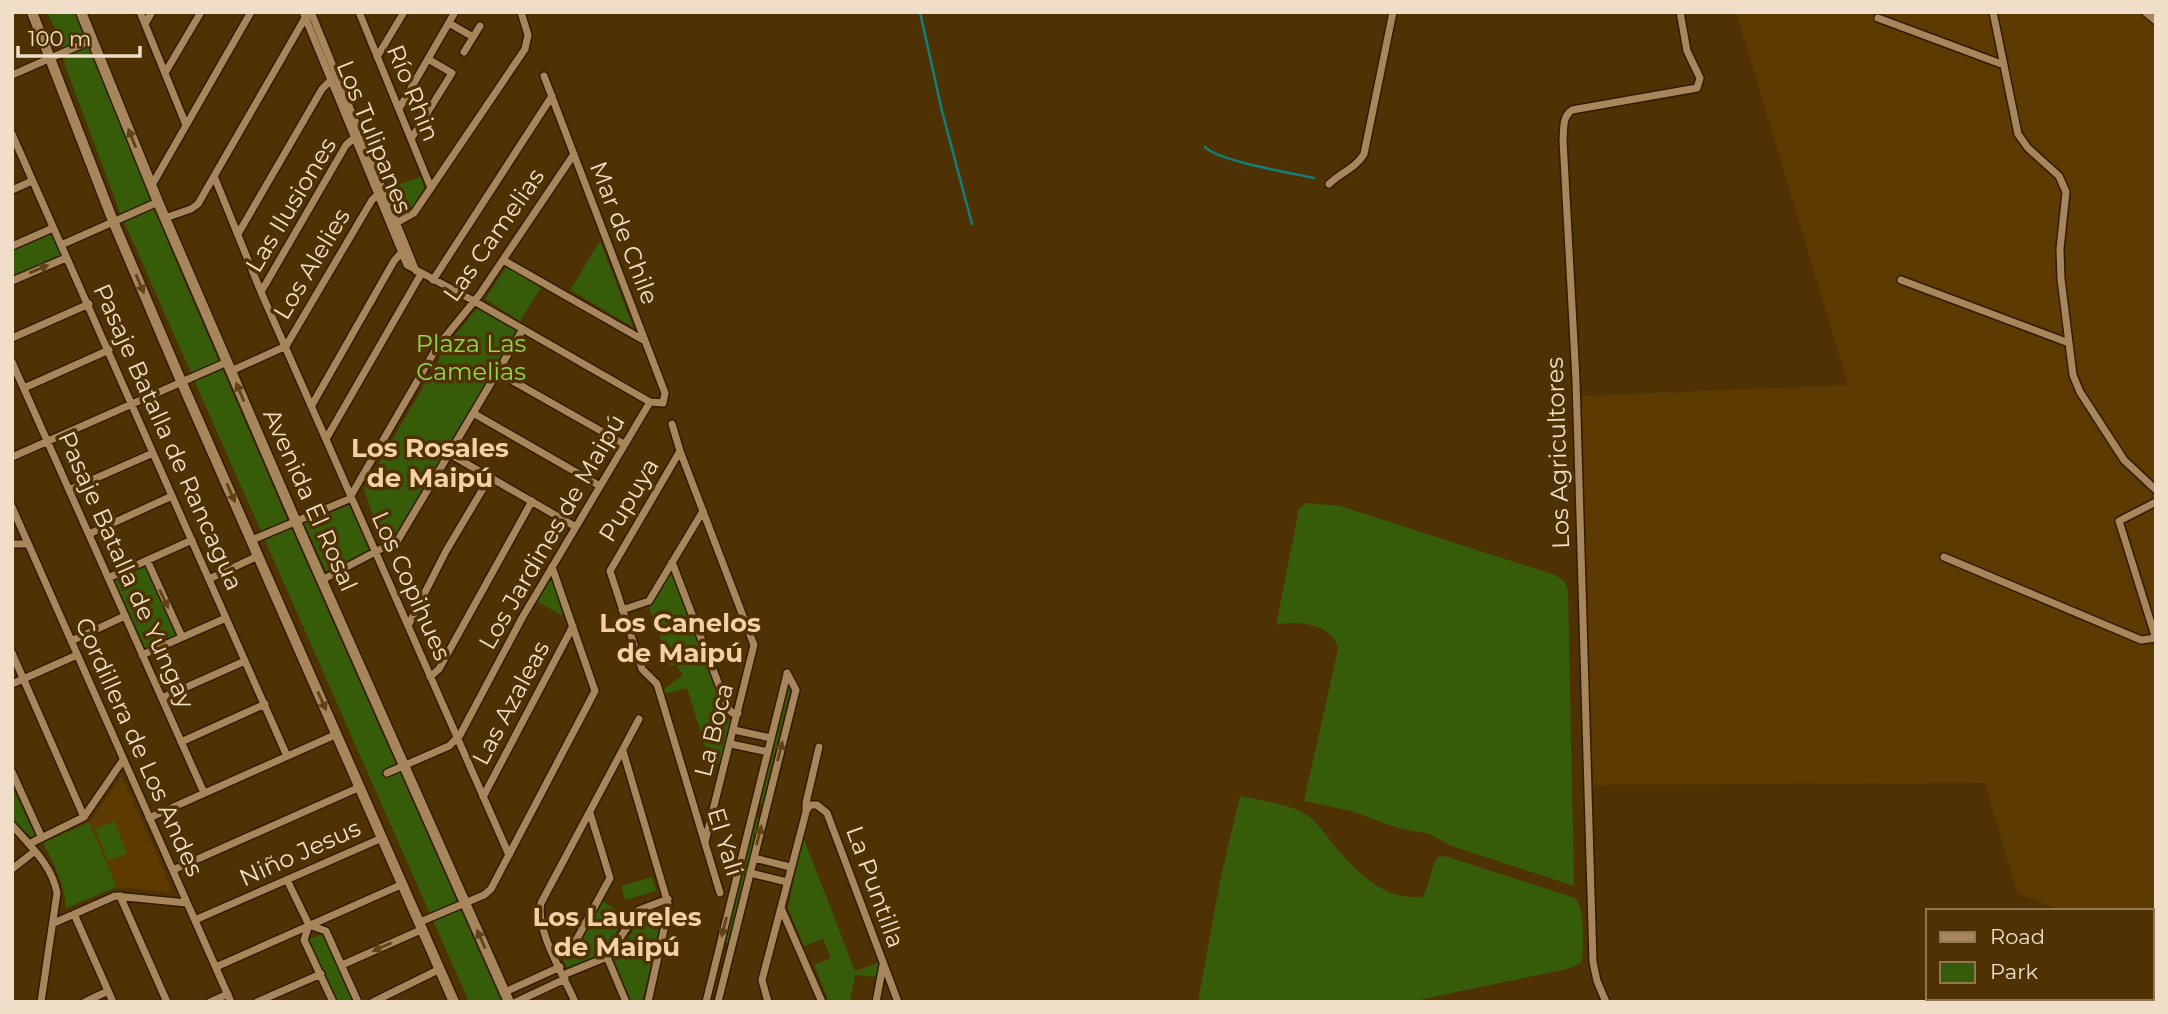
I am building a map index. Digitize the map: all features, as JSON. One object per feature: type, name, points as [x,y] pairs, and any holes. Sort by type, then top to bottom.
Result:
[{"type":"street","points":[[32,12],[113,221],[454,1002]]},
{"type":"street","name":"Avenida El Rosal","points":[[82,12],[158,202],[296,522],[507,997]]},
{"type":"street","points":[[140,12],[186,124]]},
{"type":"street","points":[[145,24],[152,12]]},
{"type":"street","points":[[165,73],[201,12]]},
{"type":"street","points":[[152,185],[251,12]]},
{"type":"street","name":"Río Rhin","points":[[359,12],[431,188]]},
{"type":"street","points":[[377,57],[404,12]]},
{"type":"street","points":[[399,109],[455,12]]},
{"type":"street","points":[[398,222],[412,216],[525,50],[528,35],[521,12]]},
{"type":"street","points":[[1329,184],[1357,164],[1364,154],[1393,12]]},
{"type":"street","name":"Los Agricultores","points":[[1606,1002],[1593,962],[1576,380],[1564,126],[1567,113],[1572,110],[1697,88],[1700,78],[1687,51],[1680,12]]},
{"type":"street","points":[[1993,12],[2022,142],[2059,176],[2066,192],[2060,249],[2061,279],[2073,375],[2080,392],[2124,460],[2156,490]]},
{"type":"street","points":[[2145,12],[2156,21]]},
{"type":"street","points":[[165,218],[196,206],[308,14]]},
{"type":"street","name":"Los Tulipanes","points":[[308,14],[330,81],[354,138],[398,222],[419,272]]},
{"type":"street","name":"Los Tulipanes","points":[[308,14],[381,192],[407,265],[650,402],[663,403]]},
{"type":"street","points":[[1878,18],[2004,65]]},
{"type":"street","points":[[449,23],[473,37]]},
{"type":"street","points":[[464,52],[480,26]]},
{"type":"street","points":[[12,75],[92,40]]},
{"type":"street","points":[[411,139],[452,73],[428,60]]},
{"type":"street","name":"Mar de Chile","points":[[544,76],[665,393],[663,403]]},
{"type":"street","points":[[238,234],[322,89],[330,81]]},
{"type":"street","points":[[433,280],[552,96]]},
{"type":"street","name":"Pasaje Batalla de Rancagua","points":[[12,134],[288,756]]},
{"type":"street","name":"Las Ilusiones","points":[[261,292],[346,145],[354,138]]},
{"type":"street","name":"Las Camelias","points":[[351,496],[431,356],[474,301],[574,154]]},
{"type":"street","name":"Los Copihues","points":[[214,176],[261,292],[509,855]]},
{"type":"street","points":[[12,190],[32,181]]},
{"type":"street","name":"Los Alelies","points":[[12,457],[182,382],[286,346],[381,192]]},
{"type":"street","points":[[61,246],[158,202]]},
{"type":"street","points":[[12,246],[53,228]]},
{"type":"street","points":[[312,405],[401,253]]},
{"type":"street","points":[[12,281],[66,258]]},
{"type":"street","points":[[503,260],[645,341]]},
{"type":"street","points":[[326,439],[419,272]]},
{"type":"street","points":[[1901,280],[2070,343]]},
{"type":"street","points":[[12,338],[89,304]]},
{"type":"street","points":[[322,580],[398,540],[523,329]]},
{"type":"street","points":[[24,388],[109,350]]},
{"type":"street","name":"Pasaje Batalla de Yungay","points":[[12,362],[204,793]]},
{"type":"street","points":[[497,372],[624,444]]},
{"type":"street","name":"Los Jardines de Maipú","points":[[457,738],[551,567],[650,402]]},
{"type":"street","points":[[472,413],[600,486]]},
{"type":"street","name":"La Boca","points":[[672,424],[680,451],[754,640],[731,744],[705,842]]},
{"type":"street","name":"Pupuya","points":[[611,567],[680,451]]},
{"type":"street","points":[[69,490],[152,453]]},
{"type":"street","points":[[448,453],[576,527]]},
{"type":"street","points":[[408,626],[446,551],[490,477]]},
{"type":"street","points":[[89,534],[172,496]]},
{"type":"street","points":[[251,540],[345,501],[351,496]]},
{"type":"street","points":[[430,677],[439,669],[532,501]]},
{"type":"street","points":[[1944,557],[2141,640],[2156,638],[2119,521],[2156,502]]},
{"type":"street","name":"Cordillera de Los Andes","points":[[12,507],[230,998]]},
{"type":"street","points":[[622,610],[649,601],[703,511]]},
{"type":"street","points":[[108,578],[192,540]]},
{"type":"street","points":[[12,544],[28,544]]},
{"type":"street","points":[[209,579],[258,556]]},
{"type":"street","points":[[147,560],[182,637]]},
{"type":"street","points":[[671,562],[727,706],[732,713],[738,713]]},
{"type":"street","points":[[342,965],[489,891],[509,855],[595,691],[551,567]]},
{"type":"street","name":"El Yali","points":[[611,567],[610,576],[642,669],[657,684],[720,893]]},
{"type":"street","points":[[71,641],[125,615]]},
{"type":"street","points":[[142,655],[226,618]]},
{"type":"street","name":"Las Azaleas","points":[[483,797],[573,626]]},
{"type":"street","points":[[12,653],[84,817]]},
{"type":"street","points":[[12,684],[77,655]]},
{"type":"street","points":[[162,698],[245,661]]},
{"type":"street","points":[[706,1002],[787,673],[796,690],[718,1002]]},
{"type":"street","points":[[181,742],[265,704]]},
{"type":"street","points":[[575,1002],[539,917],[541,903],[639,719]]},
{"type":"street","points":[[734,730],[771,738]]},
{"type":"street","points":[[149,818],[337,734]]},
{"type":"street","points":[[387,773],[449,746],[457,738]]},
{"type":"street","points":[[731,744],[768,752]]},
{"type":"street","points":[[768,1002],[762,984],[806,812],[819,747]]},
{"type":"street","points":[[623,750],[668,899],[669,914],[648,1002]]},
{"type":"street","points":[[12,869],[42,838],[84,817],[124,763],[123,759]]},
{"type":"street","points":[[12,772],[42,838]]},
{"type":"street","points":[[173,870],[360,787]]},
{"type":"street","name":"La Puntilla","points":[[806,812],[810,805],[817,805],[827,813],[898,1002]]},
{"type":"street","points":[[753,809],[765,812]]},
{"type":"street","points":[[554,954],[573,946],[610,878],[590,813]]},
{"type":"street","points":[[12,825],[47,865],[55,886],[57,901],[41,1002]]},
{"type":"street","name":"Niño Jesus","points":[[195,920],[382,838]]},
{"type":"street","points":[[754,858],[790,867]]},
{"type":"street","points":[[750,873],[787,882]]},
{"type":"street","points":[[287,880],[309,925],[304,940],[333,1002]]},
{"type":"street","points":[[216,967],[403,884]]},
{"type":"street","points":[[120,896],[167,1002]]},
{"type":"street","points":[[54,923],[111,897],[187,903]]},
{"type":"street","points":[[507,997],[607,957],[639,910],[668,899]]},
{"type":"street","points":[[781,907],[822,1002]]},
{"type":"street","points":[[74,914],[113,1002]]},
{"type":"street","points":[[309,925],[326,930],[358,1002]]},
{"type":"street","points":[[718,953],[729,956]]},
{"type":"street","points":[[607,957],[626,1002]]},
{"type":"street","points":[[876,1002],[883,965]]},
{"type":"street","points":[[373,1002],[440,969]]},
{"type":"street","points":[[257,1002],[321,974]]},
{"type":"street","points":[[516,1002],[563,974]]},
{"type":"street","points":[[85,1002],[108,991]]},
{"type":"street","points":[[211,1002],[230,998]]},
{"type":"shaded area","points":[[1736,12],[2156,12],[2156,946],[2154,909],[2058,909],[2017,893],[1985,783],[1593,785],[1585,595],[1582,396],[1848,385]]},
{"type":"shaded area","points":[[122,776],[172,889],[170,892],[117,887],[89,822]]},
{"type":"green space","points":[[47,12],[83,13],[147,192],[180,271],[502,1002],[469,1002],[119,210],[65,65],[62,43]]},
{"type":"green space","points":[[421,177],[424,189],[413,208],[401,215],[391,187]]},
{"type":"green space","points":[[51,231],[62,257],[12,279],[12,248]]},
{"type":"green space","points":[[600,241],[633,327],[570,290]]},
{"type":"green space","points":[[507,266],[541,288],[520,321],[485,299]]},
{"type":"green space","name":"Plaza Las Camelias","points":[[480,305],[520,330],[395,538],[388,544],[383,544],[364,489],[449,342]]},
{"type":"green space","points":[[1306,503],[1340,506],[1555,575],[1564,581],[1568,590],[1574,886],[1449,845],[1430,834],[1398,828],[1351,811],[1304,801],[1338,649],[1335,641],[1322,629],[1294,623],[1276,625],[1299,509]]},
{"type":"green space","points":[[349,505],[370,551],[326,571],[304,523]]},
{"type":"green space","points":[[146,564],[180,636],[149,649],[141,646],[113,579]]},
{"type":"green space","points":[[667,576],[675,577],[730,722],[722,764],[710,762],[687,688],[664,694],[664,689],[683,675],[676,665],[670,666],[648,604],[653,602]]},
{"type":"green space","points":[[550,578],[553,581],[563,616],[538,602]]},
{"type":"green space","points":[[788,686],[790,690],[763,804],[759,803]]},
{"type":"green space","points":[[12,787],[35,835],[32,838],[12,819]]},
{"type":"green space","points":[[1240,796],[1302,812],[1319,826],[1361,874],[1383,889],[1396,894],[1423,897],[1435,861],[1438,857],[1445,856],[1575,898],[1582,919],[1581,963],[1567,969],[1409,1002],[1198,1002],[1221,876]]},
{"type":"green space","points":[[756,818],[760,819],[729,943],[725,942]]},
{"type":"green space","points":[[114,821],[127,853],[108,861],[95,829]]},
{"type":"green space","points":[[89,822],[117,887],[66,908],[58,874],[43,843]]},
{"type":"green space","points":[[803,837],[855,971],[878,963],[880,968],[878,977],[855,975],[850,1002],[829,1002],[814,965],[831,958],[823,939],[804,946],[788,908]]},
{"type":"green space","points":[[652,877],[656,891],[625,900],[621,886]]},
{"type":"green space","points":[[602,901],[626,916],[603,954],[567,968],[561,956],[578,947]]},
{"type":"green space","points":[[656,910],[663,914],[642,1002],[631,1002],[614,961],[643,915]]},
{"type":"green space","points":[[324,934],[354,1002],[338,1002],[309,939]]},
{"type":"waterway","points":[[920,12],[942,111],[972,224]]},
{"type":"waterway","points":[[1205,147],[1239,162],[1314,178]]},
{"type":"district","name":"Los Rosales de Maipú","points":[[430,463]]},
{"type":"district","name":"Los Canelos de Maipú","points":[[680,638]]},
{"type":"district","name":"Los Laureles de Maipú","points":[[617,932]]}]
